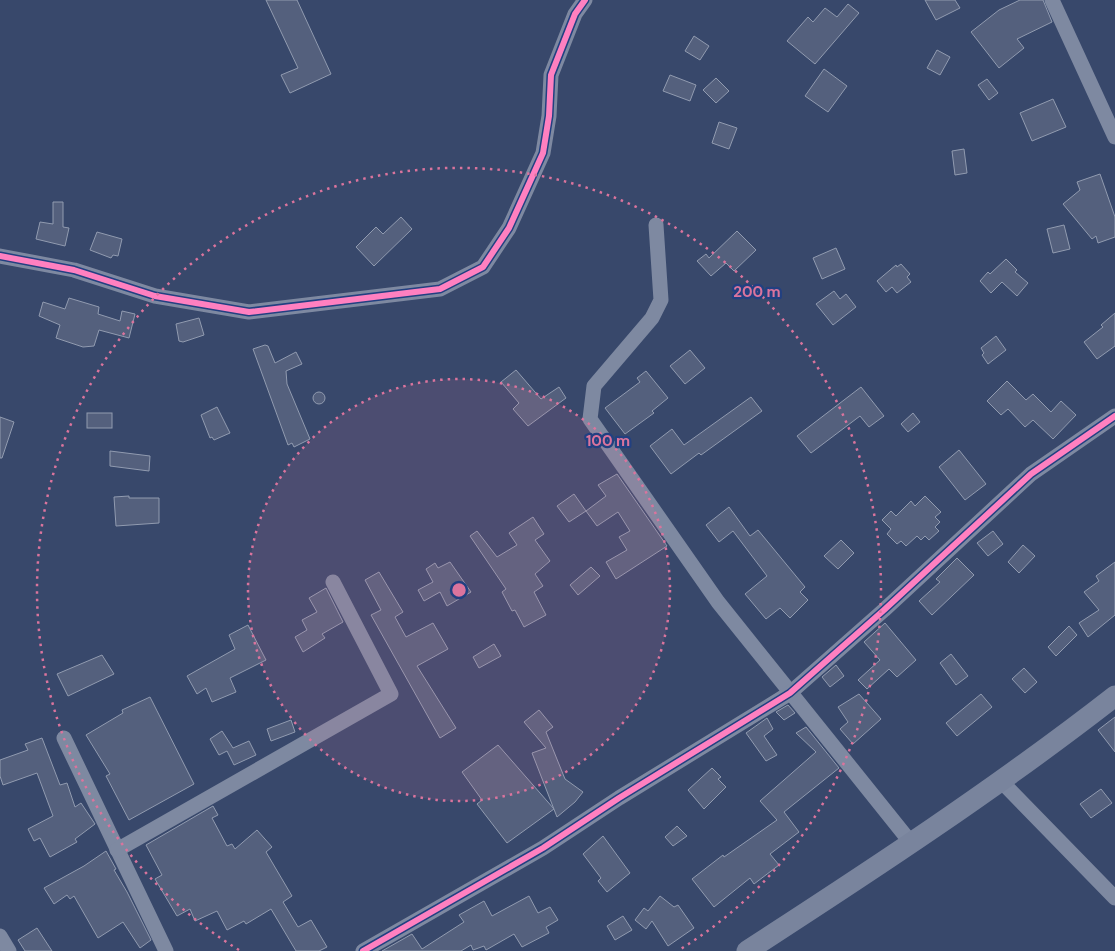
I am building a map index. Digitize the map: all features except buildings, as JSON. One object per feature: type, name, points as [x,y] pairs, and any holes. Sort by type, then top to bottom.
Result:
[{"type":"main road","points":[[746,951],[912,844],[1001,781],[1115,696]]},
{"type":"street","points":[[0,256],[74,270],[155,296],[249,312],[440,289],[483,267],[509,228],[543,153],[549,116],[551,75],[575,14],[585,0]]},
{"type":"street","points":[[1052,0],[1115,137]]},
{"type":"street","points":[[656,225],[661,300],[652,318],[594,386],[590,419],[718,602],[912,844]]},
{"type":"street","points":[[363,951],[542,848],[619,798],[790,693],[884,610],[1031,474],[1115,416]]},
{"type":"street","points":[[118,850],[391,694],[333,582]]},
{"type":"street","points":[[64,738],[166,951]]},
{"type":"street","points":[[1001,781],[1115,898]]},
{"type":"street","points":[[0,936],[9,951]]},
{"type":"cycle path","points":[[0,256],[74,270],[155,296],[249,312],[440,289],[483,267],[509,228],[543,153],[549,116],[551,75],[575,14],[585,0]]},
{"type":"cycle path","points":[[363,951],[543,848],[619,798],[790,693],[884,610],[1031,474],[1115,416]]}]
